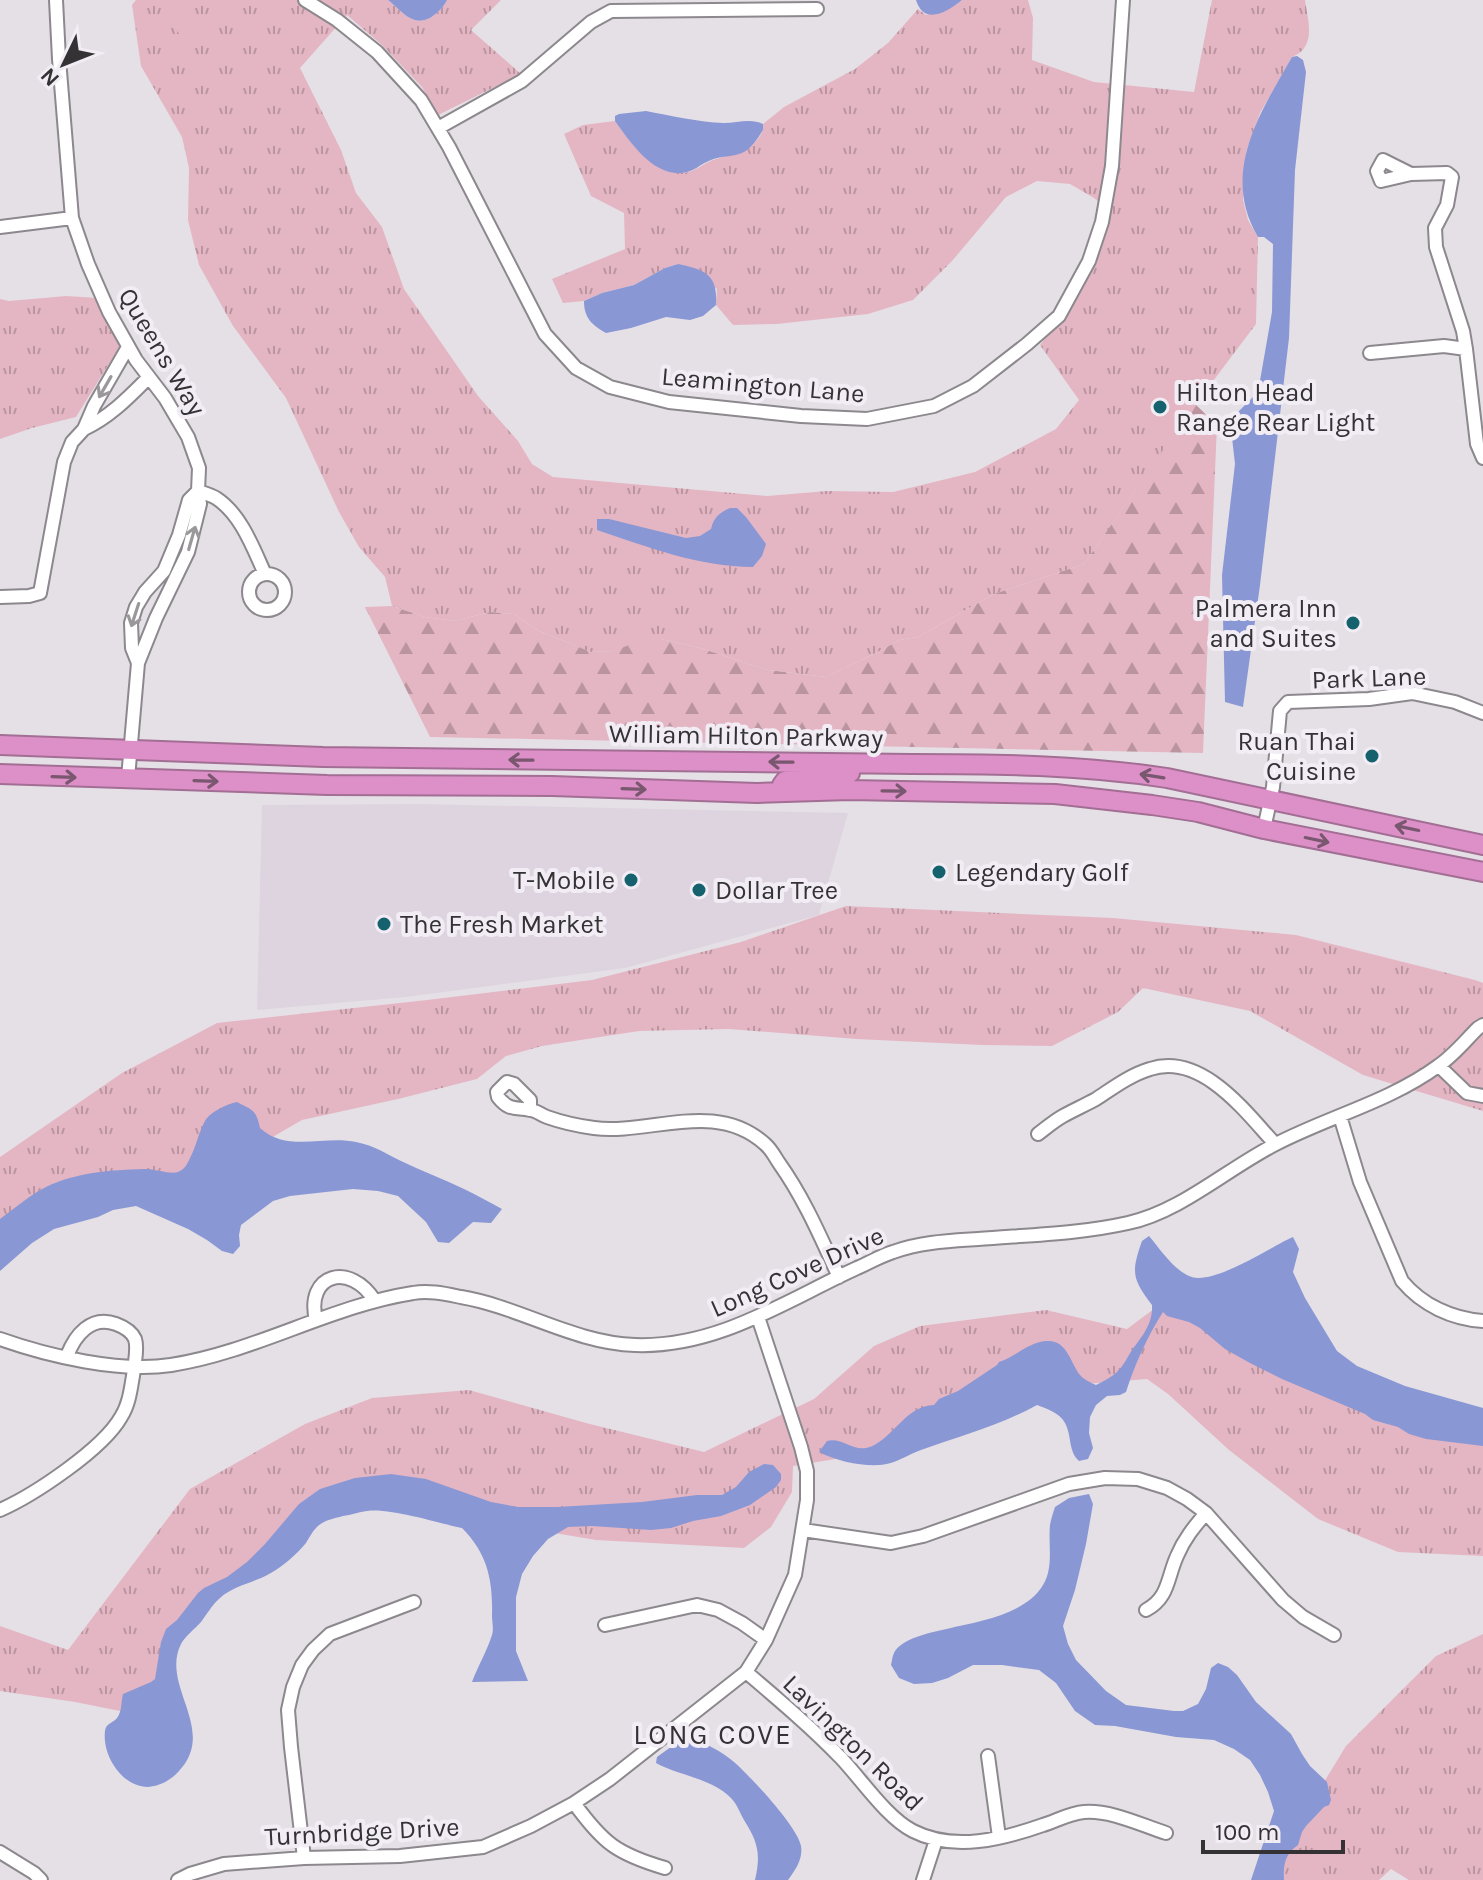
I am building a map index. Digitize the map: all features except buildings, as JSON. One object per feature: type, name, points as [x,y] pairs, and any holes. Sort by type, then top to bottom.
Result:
[{"type":"highway","name":"William Hilton Parkway","points":[[0,745],[339,757],[1001,764],[1107,770],[1270,798],[1483,845]]},
{"type":"highway","points":[[773,792],[785,781],[912,764]]},
{"type":"highway","name":"William Hilton Parkway","points":[[0,774],[327,785],[552,786],[757,793],[850,790],[1055,794],[1198,812],[1264,829],[1483,872]]},
{"type":"highway","points":[[1152,805],[1253,814],[1270,798]]},
{"type":"street","name":"Queens Way","points":[[56,0],[72,218],[109,312],[128,347],[165,398],[188,437],[199,468],[200,504],[188,552],[138,663],[128,778]]},
{"type":"street","name":"Leamington Lane","points":[[305,0],[337,20],[377,52],[421,100],[449,147],[545,334],[576,368],[610,387],[669,402],[801,416],[867,419],[934,406],[973,386],[1059,316],[1089,261],[1102,222],[1112,166],[1123,0]]},
{"type":"street","points":[[438,128],[522,81],[591,22],[611,11],[817,9]]},
{"type":"street","points":[[1411,174],[1447,173],[1452,177],[1447,205],[1435,228],[1436,247],[1463,331],[1477,444],[1483,458]]},
{"type":"street","points":[[0,227],[72,218]]},
{"type":"street","points":[[1444,346],[1463,331]]},
{"type":"street","points":[[1370,353],[1444,346],[1466,349]]},
{"type":"street","points":[[0,597],[40,593],[64,462],[72,442],[84,429],[128,347]]},
{"type":"street","points":[[84,429],[115,410],[149,377]]},
{"type":"street","name":"Queens Way","points":[[138,663],[132,648],[131,623],[136,607],[164,571],[189,500],[198,491]]},
{"type":"street","points":[[198,491],[217,498],[235,516],[249,537],[265,574]]},
{"type":"street","name":"Park Lane","points":[[1264,829],[1280,711],[1288,702],[1369,699],[1412,693],[1455,702],[1483,713]]},
{"type":"street","name":"Long Cove Drive","points":[[0,1339],[23,1347],[117,1366],[170,1365],[236,1349],[375,1301],[417,1292],[482,1300],[584,1338],[634,1345],[680,1343],[720,1333],[891,1252],[928,1241],[1043,1235],[1131,1223],[1163,1211],[1275,1144],[1411,1083],[1439,1066],[1483,1025]]},
{"type":"street","points":[[1439,1066],[1467,1093],[1483,1096]]},
{"type":"street","points":[[1038,1134],[1061,1117],[1137,1074],[1153,1067],[1173,1067],[1212,1080],[1233,1097],[1275,1144]]},
{"type":"street","points":[[530,1109],[547,1117],[596,1129],[704,1120],[746,1131],[766,1144],[785,1171],[839,1277]]},
{"type":"street","points":[[1340,1116],[1360,1182],[1402,1281],[1427,1303],[1456,1317],[1483,1321]]},
{"type":"street","points":[[316,1320],[313,1307],[315,1297],[320,1286],[333,1277],[347,1277],[359,1282],[375,1301]]},
{"type":"street","name":"Turnbridge Drive","points":[[178,1880],[224,1864],[400,1856],[483,1847],[574,1803],[610,1779],[746,1672],[766,1640],[795,1575],[807,1500],[807,1471],[801,1447],[758,1317]]},
{"type":"street","points":[[0,1510],[61,1474],[104,1439],[121,1418],[130,1397],[134,1367],[136,1341],[129,1331],[106,1321],[93,1323],[73,1341],[67,1356]]},
{"type":"street","points":[[803,1530],[891,1543],[923,1536],[1069,1484],[1105,1478],[1138,1479],[1167,1488],[1206,1513],[1283,1600],[1303,1617],[1334,1635]]},
{"type":"street","points":[[1146,1610],[1157,1605],[1164,1595],[1176,1557],[1187,1536],[1206,1513]]},
{"type":"street","points":[[304,1858],[288,1710],[302,1665],[330,1634],[414,1602]]},
{"type":"street","points":[[605,1625],[697,1605],[718,1610],[766,1640]]},
{"type":"street","name":"Lavington Road","points":[[746,1672],[808,1726],[911,1831],[936,1840],[976,1842],[1085,1812],[1105,1814],[1166,1833]]},
{"type":"street","points":[[988,1756],[999,1837]]},
{"type":"street","points":[[574,1803],[590,1826],[615,1848],[665,1868]]},
{"type":"street","points":[[923,1880],[936,1840]]},
{"type":"street","points":[[0,1852],[41,1880]]},
{"type":"shaded area","points":[[420,804],[848,813],[819,915],[625,968],[406,997],[257,1010],[262,805]]},
{"type":"green space","points":[[136,0],[388,0],[408,17],[420,21],[434,15],[447,0],[501,0],[471,30],[521,74],[438,115],[422,87],[382,45],[347,15],[300,68],[341,150],[356,193],[382,227],[404,289],[478,396],[518,441],[532,464],[553,477],[767,496],[827,491],[893,492],[975,472],[1056,429],[1079,400],[1040,345],[1066,312],[1095,262],[1110,211],[1070,184],[1037,181],[1006,197],[952,261],[913,300],[868,314],[777,324],[733,325],[716,305],[717,289],[678,264],[634,285],[584,301],[563,303],[552,279],[625,249],[624,213],[591,196],[564,134],[583,125],[615,121],[652,163],[671,172],[691,171],[752,144],[761,134],[763,124],[784,107],[855,69],[888,43],[918,9],[926,15],[962,0],[1028,0],[1033,18],[1032,60],[1094,82],[1194,92],[1212,0],[1305,0],[1309,33],[1305,47],[1292,57],[1260,113],[1247,149],[1243,200],[1248,220],[1258,237],[1256,324],[1084,564],[994,594],[918,637],[899,640],[826,677],[768,670],[661,639],[614,651],[591,652],[537,630],[514,614],[490,612],[454,621],[425,617],[392,606],[385,577],[359,547],[339,512],[286,398],[233,326],[199,265],[188,220],[189,168],[182,137],[141,66],[132,5]]},
{"type":"green space","points":[[176,0],[189,0],[194,8],[196,22],[189,35],[180,35],[175,28],[173,13]]},
{"type":"green space","points":[[66,296],[98,298],[120,346],[76,417],[0,439],[0,299],[9,301]]},
{"type":"green space","points":[[1195,404],[1217,425],[1203,753],[430,737],[365,607],[392,606],[425,617],[454,621],[490,612],[514,614],[537,630],[591,652],[614,651],[644,639],[661,639],[768,670],[826,677],[899,640],[918,637],[994,594],[1084,564]]},
{"type":"green space","points":[[846,906],[1113,918],[1296,935],[1475,980],[1483,983],[1483,1111],[1363,1075],[1250,1011],[1143,988],[1118,1012],[1052,1046],[856,1039],[729,1029],[639,1031],[542,1046],[506,1056],[477,1079],[302,1120],[240,1156],[135,1187],[0,1242],[0,1157],[122,1073],[217,1023],[592,980],[741,942]]},
{"type":"green space","points":[[1170,1297],[1483,1425],[1483,1556],[1398,1552],[1318,1519],[1229,1450],[1168,1394],[1147,1379],[1061,1386],[890,1450],[793,1466],[792,1492],[771,1527],[744,1548],[596,1540],[482,1521],[332,1502],[186,1621],[140,1715],[0,1691],[0,1626],[68,1650],[190,1489],[305,1424],[372,1398],[469,1390],[704,1452],[814,1399],[874,1346],[920,1326],[1046,1310],[1127,1329]]},
{"type":"green space","points":[[1483,1634],[1483,1880],[1409,1880],[1391,1869],[1379,1880],[1264,1880],[1346,1746],[1436,1656]]},
{"type":"water","points":[[388,0],[447,0],[434,15],[420,21],[408,17]]},
{"type":"water","points":[[916,0],[962,0],[950,9],[930,15],[924,13]]},
{"type":"water","points":[[1292,57],[1303,60],[1306,72],[1295,170],[1289,338],[1243,707],[1225,702],[1222,575],[1235,464],[1230,420],[1258,392],[1272,312],[1273,244],[1264,237],[1258,237],[1247,213],[1243,190],[1244,167],[1257,122]]},
{"type":"water","points":[[646,111],[724,123],[754,121],[763,124],[763,130],[742,153],[715,159],[694,170],[671,172],[643,156],[615,121],[615,116],[619,114]]},
{"type":"water","points":[[678,264],[703,272],[712,280],[716,305],[703,316],[690,320],[666,317],[606,333],[587,316],[584,301],[634,285]]},
{"type":"water","points":[[730,508],[737,508],[746,517],[766,544],[762,556],[753,567],[693,560],[597,530],[597,519],[609,519],[686,538],[700,536]]},
{"type":"water","points":[[237,1102],[253,1111],[260,1128],[282,1140],[344,1140],[369,1146],[502,1209],[491,1223],[473,1222],[449,1243],[438,1242],[426,1222],[398,1196],[353,1189],[290,1196],[273,1201],[241,1225],[240,1246],[233,1254],[222,1251],[188,1229],[136,1206],[54,1229],[32,1243],[0,1271],[0,1219],[28,1198],[58,1182],[94,1173],[144,1169],[180,1171],[188,1163],[207,1118]]},
{"type":"water","points":[[1149,1236],[1178,1269],[1199,1278],[1226,1271],[1293,1237],[1299,1249],[1293,1272],[1337,1351],[1357,1366],[1405,1386],[1483,1408],[1483,1446],[1426,1439],[1373,1420],[1250,1363],[1225,1349],[1200,1328],[1163,1312],[1142,1351],[1126,1392],[1107,1396],[1096,1405],[1090,1417],[1089,1433],[1093,1448],[1088,1459],[1079,1461],[1076,1457],[1063,1420],[1037,1405],[995,1424],[885,1464],[856,1464],[819,1452],[827,1441],[833,1440],[858,1448],[870,1447],[915,1411],[934,1405],[999,1362],[1040,1342],[1053,1341],[1063,1347],[1080,1375],[1089,1382],[1096,1385],[1111,1377],[1124,1364],[1151,1318],[1152,1305],[1135,1275],[1142,1241]]},
{"type":"water","points":[[764,1464],[773,1465],[781,1474],[776,1487],[750,1505],[721,1516],[651,1530],[568,1527],[548,1539],[522,1574],[516,1597],[516,1651],[528,1681],[472,1682],[493,1633],[491,1591],[483,1558],[462,1528],[377,1511],[325,1521],[279,1568],[220,1598],[181,1644],[176,1660],[177,1676],[193,1739],[189,1755],[179,1771],[161,1784],[139,1786],[122,1776],[110,1759],[105,1740],[106,1728],[119,1716],[123,1694],[155,1679],[166,1629],[198,1593],[247,1562],[299,1504],[320,1489],[355,1478],[391,1474],[426,1479],[491,1502],[518,1507],[557,1507],[722,1495],[736,1487],[749,1472]]},
{"type":"water","points":[[1089,1494],[1093,1504],[1086,1544],[1063,1626],[1076,1660],[1106,1691],[1126,1705],[1174,1711],[1183,1711],[1198,1704],[1206,1689],[1211,1668],[1218,1663],[1237,1675],[1256,1702],[1291,1734],[1310,1766],[1327,1782],[1331,1800],[1329,1805],[1306,1826],[1298,1845],[1290,1852],[1284,1880],[1251,1880],[1274,1811],[1260,1775],[1250,1760],[1234,1749],[1214,1740],[1095,1725],[1075,1711],[1056,1683],[1039,1670],[973,1665],[948,1678],[914,1684],[899,1678],[891,1665],[894,1653],[904,1643],[988,1619],[1029,1600],[1043,1585],[1048,1571],[1050,1525],[1055,1507],[1069,1498]]},
{"type":"water","points":[[690,1737],[734,1762],[791,1826],[798,1837],[801,1855],[788,1880],[755,1880],[758,1855],[755,1842],[731,1798],[714,1786],[656,1763],[657,1757]]},
{"type":"place","name":"Hilton Head Range Rear Light","points":[[1160,407]]},
{"type":"place","name":"Palmera Inn and Suites","points":[[1353,623]]},
{"type":"place","name":"Ruan Thai Cuisine","points":[[1372,756]]},
{"type":"place","name":"Legendary Golf","points":[[939,872]]},
{"type":"place","name":"T-Mobile","points":[[631,880]]},
{"type":"place","name":"Dollar Tree","points":[[699,890]]},
{"type":"place","name":"The Fresh Market","points":[[384,924]]},
{"type":"district","name":"LONG COVE","points":[[713,1734]]}]
